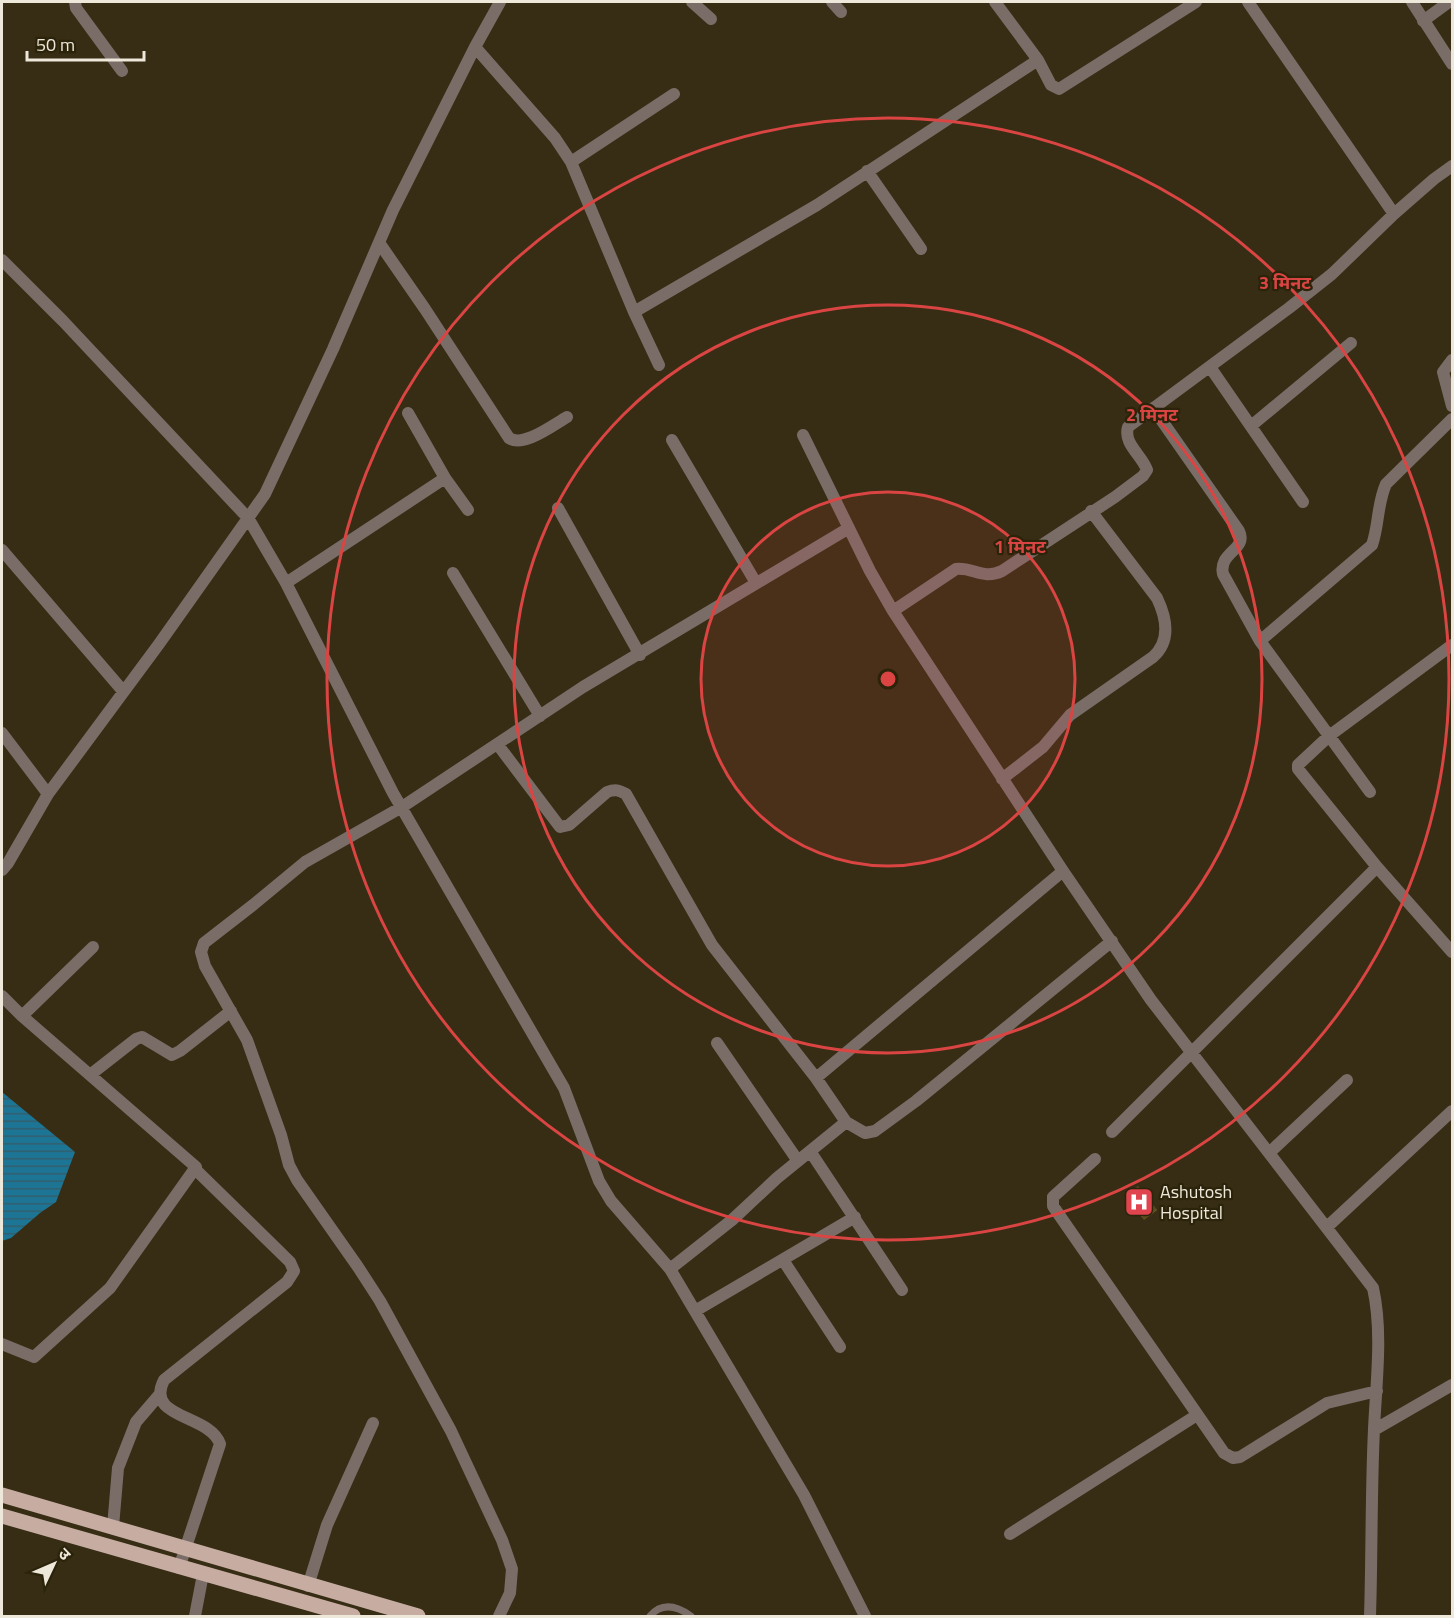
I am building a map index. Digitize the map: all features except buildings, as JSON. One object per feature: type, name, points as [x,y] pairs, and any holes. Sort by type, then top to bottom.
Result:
[{"type":"main road","points":[[2,1495],[418,1617]]},
{"type":"main road","points":[[2,1516],[353,1617]]},
{"type":"street","points":[[75,2],[76,8],[122,71]]},
{"type":"street","points":[[2,870],[48,794],[265,494],[380,244],[393,210],[500,2]]},
{"type":"street","points":[[692,2],[711,20]]},
{"type":"street","points":[[832,2],[841,12]]},
{"type":"street","points":[[995,2],[1038,60],[1051,85],[1059,89],[1196,2]]},
{"type":"street","points":[[1248,2],[1394,214]]},
{"type":"street","points":[[1412,2],[1452,64]]},
{"type":"street","points":[[1423,21],[1449,2]]},
{"type":"street","points":[[475,47],[555,138],[571,162],[634,312],[659,365]]},
{"type":"street","points":[[634,312],[817,205],[1038,60]]},
{"type":"street","points":[[571,162],[674,94]]},
{"type":"street","points":[[893,611],[956,569],[961,568],[985,575],[994,575],[1002,571],[1143,476],[1146,470],[1145,465],[1128,440],[1126,433],[1128,427],[1332,274],[1394,214],[1452,166]]},
{"type":"street","points":[[867,171],[921,249]]},
{"type":"street","points":[[380,244],[509,438],[514,442],[524,441],[567,417]]},
{"type":"street","points":[[2,260],[63,321],[248,518],[286,583],[402,807],[564,1088],[599,1180],[611,1201],[670,1269],[804,1495],[865,1617]]},
{"type":"street","points":[[1251,426],[1351,344]]},
{"type":"street","points":[[1452,360],[1443,372],[1452,406]]},
{"type":"street","points":[[1210,367],[1304,502]]},
{"type":"street","points":[[1153,408],[1242,536],[1241,542],[1225,558],[1221,567],[1260,641],[1370,792]]},
{"type":"street","points":[[408,413],[445,478],[468,510]]},
{"type":"street","points":[[1260,641],[1372,545],[1376,534],[1381,496],[1386,484],[1452,419]]},
{"type":"street","points":[[803,435],[893,611],[1063,871],[1151,1000],[1373,1288],[1377,1329],[1377,1392],[1374,1430],[1370,1617]]},
{"type":"street","points":[[672,440],[756,583]]},
{"type":"street","points":[[286,583],[445,478]]},
{"type":"street","points":[[558,508],[640,655]]},
{"type":"street","points":[[1002,779],[1043,747],[1070,715],[1162,649],[1166,639],[1163,610],[1157,598],[1091,511]]},
{"type":"street","points":[[499,1617],[510,1593],[512,1569],[502,1540],[451,1431],[380,1301],[293,1173],[247,1040],[205,966],[201,952],[204,943],[305,862],[402,807],[583,687],[849,528]]},
{"type":"street","points":[[2,550],[123,691]]},
{"type":"street","points":[[453,573],[540,716]]},
{"type":"street","points":[[1452,645],[1329,736],[1300,762],[1298,769],[1377,867],[1452,952]]},
{"type":"street","points":[[2,733],[48,794]]},
{"type":"street","points":[[498,745],[560,827],[570,825],[607,792],[620,790],[626,794],[712,945],[816,1078],[846,1122],[865,1133],[875,1131],[916,1101],[1112,941]]},
{"type":"street","points":[[1112,1132],[1377,867]]},
{"type":"street","points":[[816,1078],[1063,871]]},
{"type":"street","points":[[22,1016],[93,947]]},
{"type":"street","points":[[2,996],[90,1076],[196,1167],[195,1169],[290,1262],[294,1271],[287,1282],[164,1380],[159,1390],[161,1401],[168,1410],[212,1430],[220,1444],[179,1568]]},
{"type":"street","points":[[90,1076],[136,1039],[142,1037],[172,1054],[180,1051],[231,1011]]},
{"type":"street","points":[[717,1043],[798,1161]]},
{"type":"street","points":[[1269,1153],[1347,1080]]},
{"type":"street","points":[[1327,1227],[1452,1111]]},
{"type":"street","points":[[670,1269],[732,1220],[846,1122]]},
{"type":"street","points":[[810,1151],[902,1290]]},
{"type":"street","points":[[1095,1160],[1053,1197],[1053,1206],[1224,1453],[1233,1458],[1240,1457],[1327,1403],[1377,1392]]},
{"type":"street","points":[[2,1344],[34,1357],[110,1288],[195,1169]]},
{"type":"street","points":[[695,1311],[855,1217]]},
{"type":"street","points":[[783,1260],[840,1347]]},
{"type":"street","points":[[1374,1430],[1452,1385]]},
{"type":"street","points":[[113,1527],[118,1468],[136,1422],[160,1394]]},
{"type":"street","points":[[1010,1534],[1197,1415]]},
{"type":"street","points":[[308,1586],[327,1525],[373,1423]]},
{"type":"street","points":[[195,1617],[203,1574]]},
{"type":"lane","points":[[650,1617],[656,1609],[666,1606],[691,1617]]},
{"type":"water","points":[[2,1092],[75,1152],[56,1202],[11,1238],[2,1241]]},
{"type":"place","name":"Ashutosh Hospital","points":[[1139,1202]]}]
